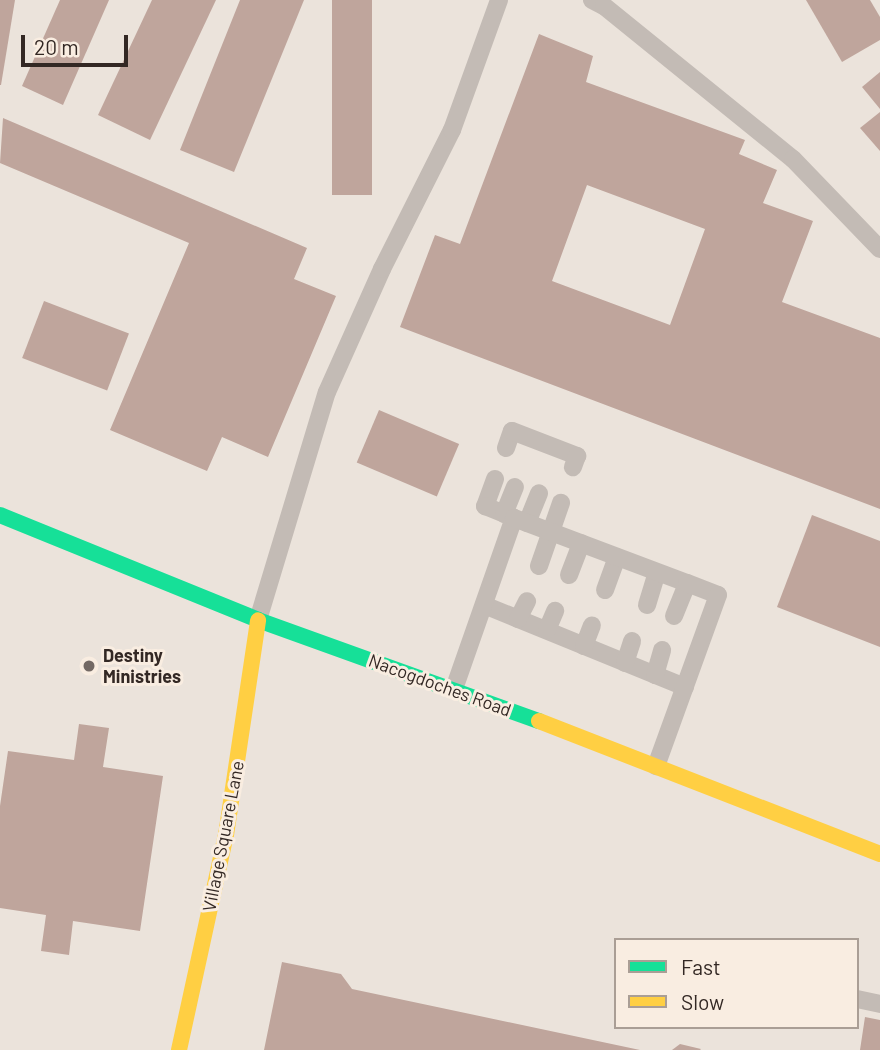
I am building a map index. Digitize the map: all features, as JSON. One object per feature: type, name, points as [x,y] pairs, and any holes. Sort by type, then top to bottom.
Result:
[{"type":"main road","name":"Nacogdoches Road","points":[[0,515],[258,620],[454,689],[880,854]]},
{"type":"main road","name":"Village Square Lane","points":[[179,1050],[226,835],[258,620]]},
{"type":"lane","points":[[258,620],[327,392],[382,269],[452,130],[499,0]]},
{"type":"lane","points":[[592,0],[604,6],[793,159],[880,249]]},
{"type":"lane","points":[[506,448],[512,432],[532,447],[555,454],[577,456],[573,467]]},
{"type":"lane","points":[[495,479],[485,506],[718,595],[656,766]]},
{"type":"lane","points":[[454,689],[515,518],[515,487]]},
{"type":"lane","points":[[515,518],[539,493]]},
{"type":"lane","points":[[539,566],[561,503]]},
{"type":"lane","points":[[569,575],[581,543]]},
{"type":"lane","points":[[605,590],[617,557]]},
{"type":"lane","points":[[647,605],[657,572]]},
{"type":"lane","points":[[674,616],[687,583]]},
{"type":"lane","points":[[519,619],[527,601]]},
{"type":"lane","points":[[484,605],[685,687]]},
{"type":"lane","points":[[547,631],[555,611]]},
{"type":"lane","points":[[584,646],[592,625]]},
{"type":"lane","points":[[625,663],[632,641]]},
{"type":"lane","points":[[655,675],[663,650]]},
{"type":"lane","points":[[859,999],[880,1004]]},
{"type":"building","points":[[0,0],[15,0],[1,85],[0,85]]},
{"type":"building","points":[[60,0],[109,0],[63,105],[22,86]]},
{"type":"building","points":[[152,0],[216,0],[150,140],[98,115]]},
{"type":"building","points":[[240,0],[304,0],[234,172],[180,150]]},
{"type":"building","points":[[332,0],[372,0],[372,195],[332,195]]},
{"type":"building","points":[[806,0],[870,0],[880,17],[880,40],[842,62]]},
{"type":"building","points":[[539,34],[593,56],[586,82],[745,140],[739,154],[777,170],[763,203],[813,221],[782,302],[880,338],[880,509],[400,327],[435,235],[460,244]],"holes":[[[587,185],[705,229],[670,325],[552,281]]]},
{"type":"building","points":[[880,72],[880,109],[862,87]]},
{"type":"building","points":[[880,112],[880,151],[860,128]]},
{"type":"building","points":[[3,118],[307,248],[294,279],[336,296],[268,457],[222,437],[207,471],[110,430],[189,243],[0,163]]},
{"type":"building","points":[[44,301],[129,334],[107,391],[22,358]]},
{"type":"building","points":[[379,410],[459,444],[437,496],[357,462]]},
{"type":"building","points":[[812,515],[880,541],[880,647],[777,607]]},
{"type":"building","points":[[79,724],[109,728],[103,767],[163,776],[140,931],[73,921],[69,955],[41,951],[46,915],[0,908],[0,806],[8,751],[74,760]]},
{"type":"building","points":[[282,962],[341,974],[352,989],[640,1050],[264,1050]]},
{"type":"building","points":[[865,1017],[880,1020],[880,1050],[860,1050]]},
{"type":"building","points":[[680,1044],[701,1049],[672,1050]]},
{"type":"traffic: fast","points":[[0,515],[258,620],[539,721]]},
{"type":"traffic: slow","points":[[179,1050],[226,835],[258,620]]},
{"type":"traffic: slow","points":[[539,721],[880,854]]},
{"type":"place","name":"Destiny Ministries","points":[[89,666]]}]
